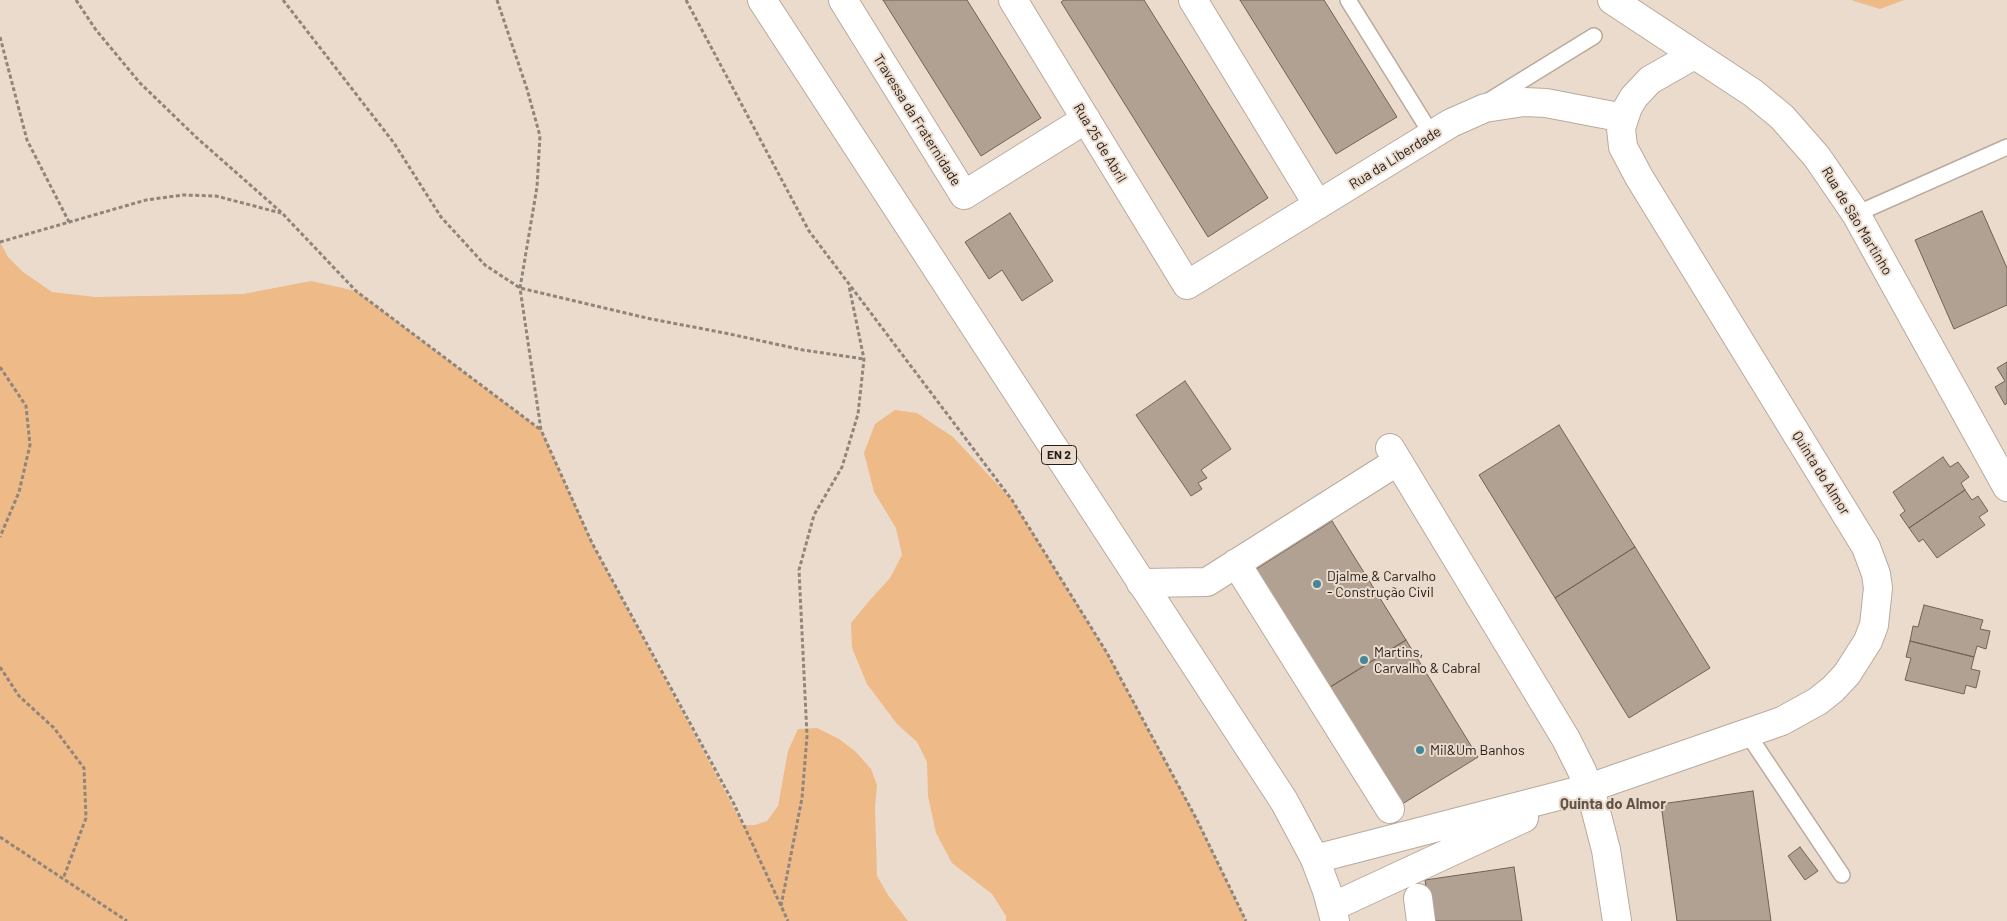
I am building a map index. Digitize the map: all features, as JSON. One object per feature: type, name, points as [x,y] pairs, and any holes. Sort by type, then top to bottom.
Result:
[{"type":"street","name":"EN 2","points":[[762,0],[1284,800],[1315,859],[1334,914]]},
{"type":"street","name":"Travessa da Fraternidade","points":[[842,0],[964,195],[1086,119]]},
{"type":"street","name":"Rua 25 de Abril","points":[[1014,0],[1187,285]]},
{"type":"street","points":[[1193,0],[1318,205]]},
{"type":"street","name":"Rua de São Martinho","points":[[1612,0],[1694,55],[1740,83],[1782,117],[1817,157],[1856,214],[2007,487]]},
{"type":"street","name":"Quinta do Almor","points":[[1589,788],[1747,733],[1801,712],[1826,695],[1847,674],[1868,642],[1874,625],[1878,598],[1876,574],[1866,547],[1633,167],[1623,147],[1621,138],[1624,118],[1634,96],[1650,80],[1694,55]]},
{"type":"street","name":"Rua da Liberdade","points":[[1187,285],[1441,129],[1485,108],[1524,102],[1567,106],[1624,118]]},
{"type":"street","points":[[1141,582],[1207,582],[1394,455],[1566,740],[1589,788],[1606,850],[1617,921]]},
{"type":"street","points":[[1236,563],[1390,809]]},
{"type":"street","points":[[1315,859],[1589,788]]},
{"type":"street","points":[[1334,914],[1589,788]]},
{"type":"lane","points":[[1348,0],[1441,129],[1594,36]]},
{"type":"lane","points":[[1856,214],[2007,147]]},
{"type":"lane","points":[[1747,733],[1842,875]]},
{"type":"path","points":[[76,0],[96,30],[140,83],[197,138],[282,213],[356,291],[541,430]]},
{"type":"path","points":[[283,0],[394,143],[441,217],[485,265],[520,288],[651,320],[725,333],[803,350],[864,359]]},
{"type":"path","points":[[498,0],[527,88],[540,136],[536,187],[520,288],[541,430],[592,543],[734,804],[788,921]]},
{"type":"path","points":[[686,0],[808,231],[1012,500],[1108,653],[1197,820],[1246,921]]},
{"type":"path","points":[[0,37],[27,140],[68,222]]},
{"type":"path","points":[[0,242],[146,200],[183,194],[216,196],[282,213]]},
{"type":"path","points":[[781,906],[802,798],[807,736],[799,570],[814,515],[842,468],[858,414],[864,359],[848,283]]},
{"type":"path","points":[[0,367],[26,406],[30,445],[19,492],[0,537]]},
{"type":"path","points":[[0,667],[19,696],[54,728],[84,768],[86,818],[63,879]]},
{"type":"path","points":[[0,837],[127,921]]},
{"type":"shaded area","points":[[1851,0],[1904,0],[1880,9]]},
{"type":"shaded area","points":[[0,242],[8,257],[23,272],[52,292],[95,297],[243,294],[311,281],[356,291],[541,430],[592,543],[743,825],[755,825],[767,821],[778,806],[788,751],[798,729],[817,728],[839,739],[856,752],[871,769],[877,785],[875,808],[877,876],[888,895],[908,921],[0,921]]},
{"type":"shaded area","points":[[895,410],[917,413],[953,437],[1012,500],[1107,653],[1197,820],[1246,921],[1006,921],[1006,916],[992,894],[952,863],[936,833],[928,796],[927,762],[917,742],[897,724],[867,684],[852,648],[851,623],[890,578],[902,555],[896,528],[874,492],[864,453],[875,424]]},
{"type":"building","points":[[883,0],[967,0],[1041,118],[981,156]]},
{"type":"building","points":[[1064,0],[1144,0],[1268,198],[1208,237],[1061,2]]},
{"type":"building","points":[[1240,0],[1324,0],[1397,117],[1336,154]]},
{"type":"building","points":[[1982,211],[2007,268],[2007,305],[1954,329],[1915,240]]},
{"type":"building","points":[[1010,213],[1053,281],[1022,301],[1002,270],[989,279],[965,242]]},
{"type":"building","points":[[2007,362],[2007,403],[2005,405],[1995,387],[2005,381],[1997,368]]},
{"type":"building","points":[[1185,381],[1231,449],[1201,470],[1207,478],[1198,483],[1202,489],[1191,496],[1136,415]]},
{"type":"building","points":[[1559,425],[1635,547],[1555,598],[1479,475]]},
{"type":"building","points":[[1943,457],[1950,467],[1958,462],[1969,477],[1961,483],[1965,490],[1909,528],[1900,515],[1905,511],[1893,492]]},
{"type":"building","points":[[1965,490],[1972,500],[1978,496],[1988,511],[1979,517],[1985,525],[1937,558],[1923,539],[1919,542],[1909,528]]},
{"type":"building","points":[[1332,521],[1406,640],[1327,689],[1253,571]]},
{"type":"building","points":[[1635,547],[1710,668],[1629,718],[1555,598]]},
{"type":"building","points":[[1924,605],[1983,620],[1980,629],[1990,631],[1986,649],[1977,646],[1974,657],[1910,641],[1913,626],[1918,627]]},
{"type":"building","points":[[1406,640],[1478,757],[1399,806],[1327,689]]},
{"type":"building","points":[[1910,641],[1974,657],[1971,669],[1980,671],[1976,688],[1966,685],[1964,694],[1905,680],[1911,658],[1906,657]]},
{"type":"building","points":[[1753,791],[1771,921],[1677,921],[1661,804]]},
{"type":"building","points":[[1800,847],[1818,871],[1805,880],[1788,856]]},
{"type":"building","points":[[1514,867],[1522,921],[1431,921],[1425,880]]},
{"type":"place","name":"Djalme & Carvalho - Construção Civil","points":[[1317,584]]},
{"type":"place","name":"Martins, Carvalho & Cabral","points":[[1364,660]]},
{"type":"place","name":"Mil&Um Banhos","points":[[1420,750]]},
{"type":"district","name":"Quinta do Almor","points":[[1613,804]]}]
